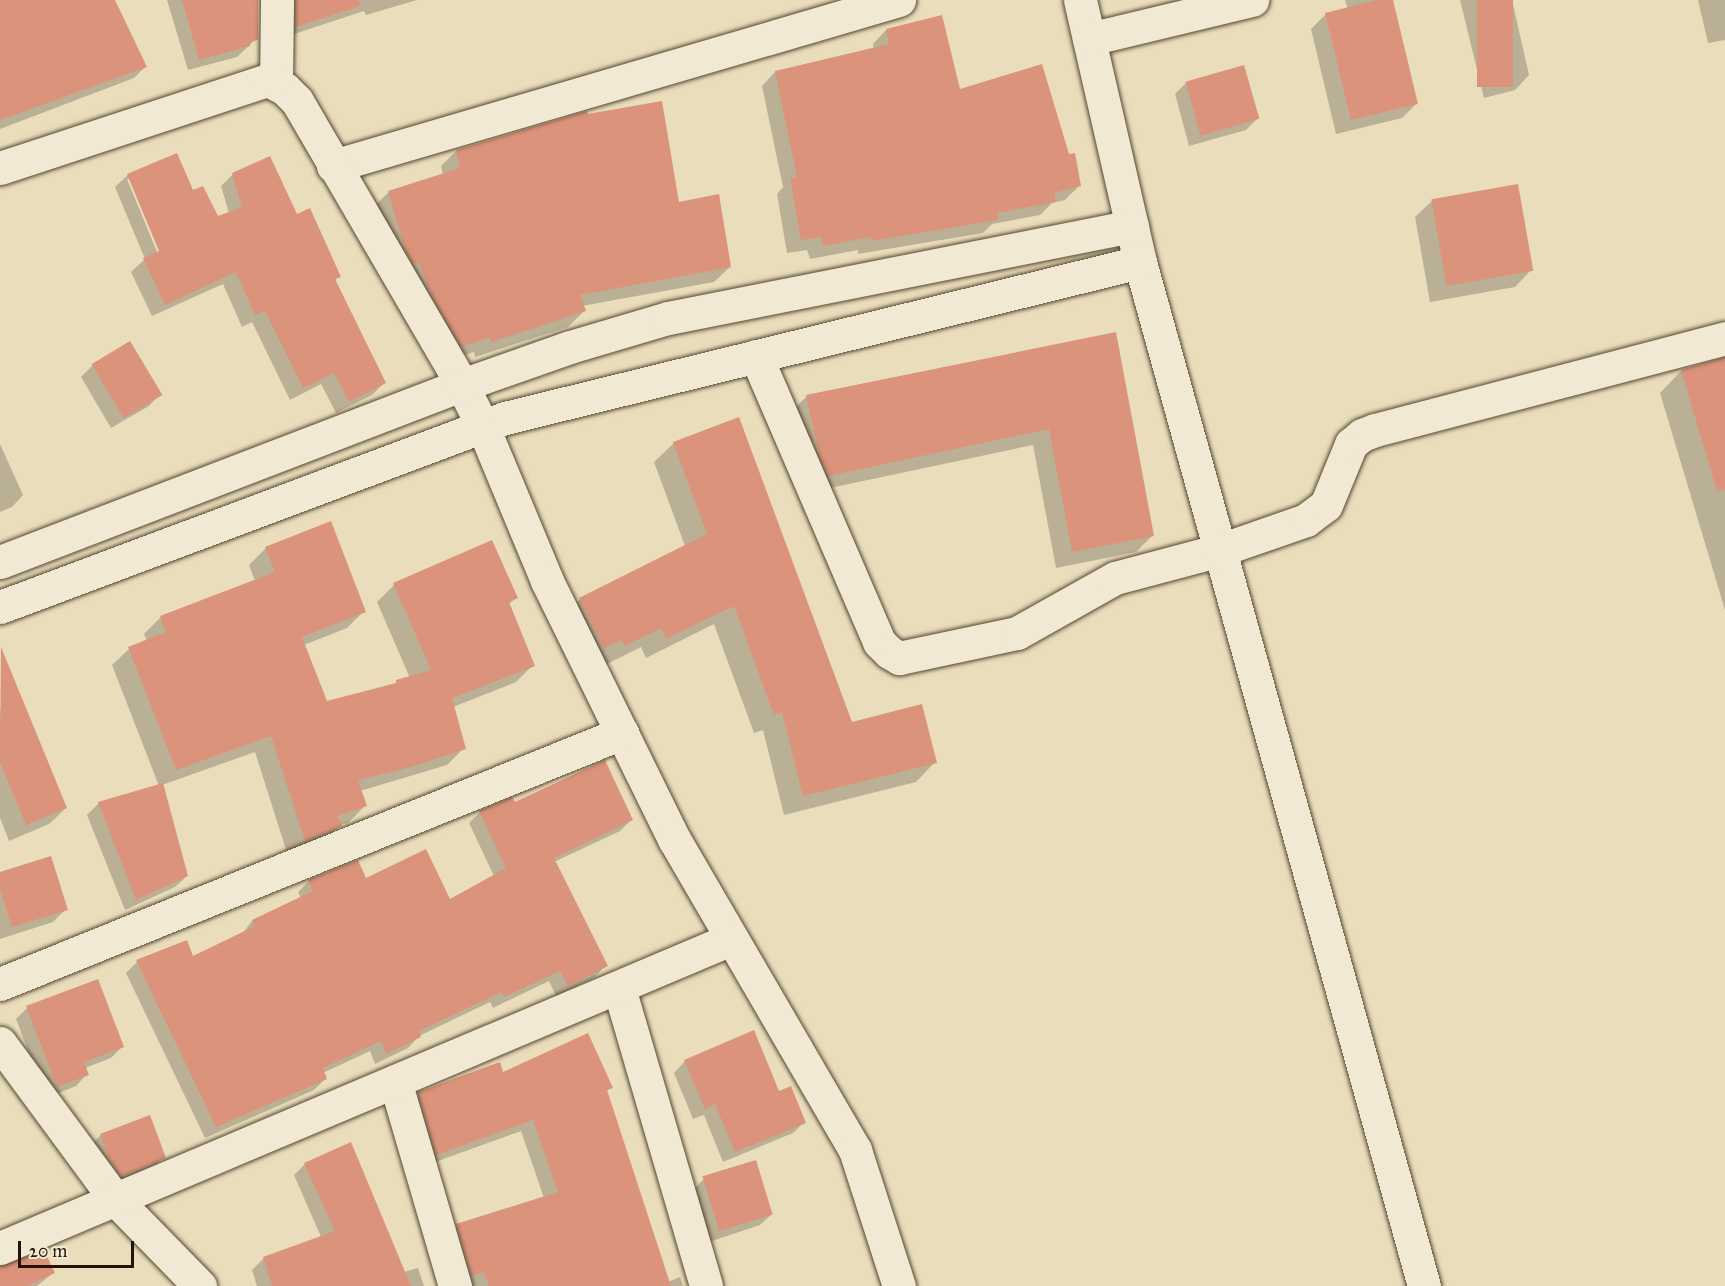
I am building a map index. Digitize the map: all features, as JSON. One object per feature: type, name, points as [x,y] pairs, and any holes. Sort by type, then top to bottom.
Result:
[{"type":"street","points":[[276,84],[277,0]]},
{"type":"street","points":[[333,166],[899,0]]},
{"type":"street","points":[[1080,0],[1140,262],[1424,1286]]},
{"type":"street","points":[[1089,39],[1252,0]]},
{"type":"street","points":[[0,168],[268,80],[297,101],[462,385],[483,428],[547,581],[674,839],[855,1150],[899,1286]]},
{"type":"street","points":[[0,562],[462,385],[570,347],[668,318],[1132,226]]},
{"type":"street","points":[[0,607],[505,418],[1140,262]]},
{"type":"street","points":[[756,356],[879,642],[889,652],[899,657],[1017,633],[1116,578],[1220,550],[1306,520],[1326,505],[1351,444],[1362,435],[1725,338]]},
{"type":"street","points":[[38,547],[58,585]]},
{"type":"street","points":[[0,984],[622,733]]},
{"type":"street","points":[[0,1248],[732,939]]},
{"type":"street","points":[[619,988],[706,1286]]},
{"type":"street","points":[[0,1043],[115,1199],[200,1286]]},
{"type":"street","points":[[395,1081],[455,1286]]},
{"type":"building","points":[[0,0],[115,0],[147,67],[0,120]]},
{"type":"building","points":[[182,0],[258,0],[258,40],[250,42],[250,46],[199,60]]},
{"type":"building","points":[[296,0],[359,0],[360,6],[295,27]]},
{"type":"building","points":[[1377,0],[1393,0],[1418,104],[1351,120],[1325,13]]},
{"type":"building","points":[[1477,0],[1513,0],[1513,87],[1477,87]]},
{"type":"building","points":[[942,15],[960,89],[1042,64],[1069,154],[1075,153],[1081,186],[1054,193],[1056,202],[997,213],[998,220],[872,241],[871,237],[823,246],[821,237],[801,240],[790,178],[797,177],[775,71],[889,44],[886,29]]},
{"type":"building","points":[[1244,65],[1259,119],[1201,136],[1185,82]]},
{"type":"building","points":[[662,101],[679,202],[719,194],[731,267],[580,295],[586,311],[491,342],[489,337],[461,347],[429,290],[419,262],[413,264],[406,252],[388,191],[460,168],[456,150],[587,111],[588,114]]},
{"type":"building","points":[[177,153],[193,190],[203,186],[218,216],[242,207],[232,173],[270,156],[297,214],[310,208],[341,277],[335,279],[386,383],[349,402],[334,373],[303,388],[265,311],[255,315],[236,272],[165,305],[143,258],[159,251],[127,174]]},
{"type":"building","points":[[1518,184],[1533,271],[1447,286],[1431,199]]},
{"type":"building","points":[[1116,332],[1154,536],[1072,552],[1049,429],[828,476],[819,454],[806,395]]},
{"type":"building","points":[[130,341],[162,395],[124,418],[91,364]]},
{"type":"building","points":[[1725,357],[1725,490],[1717,491],[1681,370]]},
{"type":"building","points":[[739,417],[852,722],[922,704],[937,763],[803,796],[782,712],[774,715],[734,606],[666,639],[661,628],[625,646],[622,640],[604,648],[579,598],[707,534],[673,442]]},
{"type":"building","points":[[331,521],[366,612],[302,637],[327,701],[396,683],[396,680],[431,670],[393,583],[492,540],[518,598],[509,602],[535,666],[452,698],[466,749],[411,767],[358,780],[367,806],[337,816],[342,826],[305,841],[271,736],[176,770],[128,647],[166,632],[160,616],[275,572],[265,547]]},
{"type":"building","points":[[1,647],[67,808],[26,825],[0,762]]},
{"type":"building","points":[[605,760],[633,820],[554,858],[608,966],[568,986],[560,971],[504,997],[502,992],[419,1031],[421,1037],[386,1054],[381,1041],[323,1068],[327,1079],[216,1127],[136,960],[187,940],[193,956],[255,926],[252,920],[313,891],[308,880],[358,860],[366,878],[426,849],[450,899],[506,868],[479,811],[512,797],[515,802]]},
{"type":"building","points":[[163,783],[188,876],[136,900],[98,802]]},
{"type":"building","points":[[51,856],[68,910],[12,927],[0,889],[0,872]]},
{"type":"building","points":[[98,979],[124,1047],[84,1062],[89,1075],[57,1087],[26,1006]]},
{"type":"building","points":[[754,1030],[779,1091],[791,1086],[806,1123],[735,1152],[715,1104],[705,1109],[684,1060]]},
{"type":"building","points":[[588,1033],[613,1088],[607,1090],[671,1286],[489,1286],[484,1272],[472,1276],[456,1224],[558,1192],[533,1120],[436,1155],[418,1092],[500,1062],[503,1072]]},
{"type":"building","points":[[150,1115],[166,1158],[122,1176],[110,1161],[100,1134]]},
{"type":"building","points":[[351,1142],[411,1286],[272,1286],[263,1257],[335,1231],[304,1163]]},
{"type":"building","points":[[756,1160],[773,1215],[719,1231],[702,1176]]},
{"type":"building","points":[[44,1250],[55,1273],[27,1286],[0,1286],[0,1266]]}]
